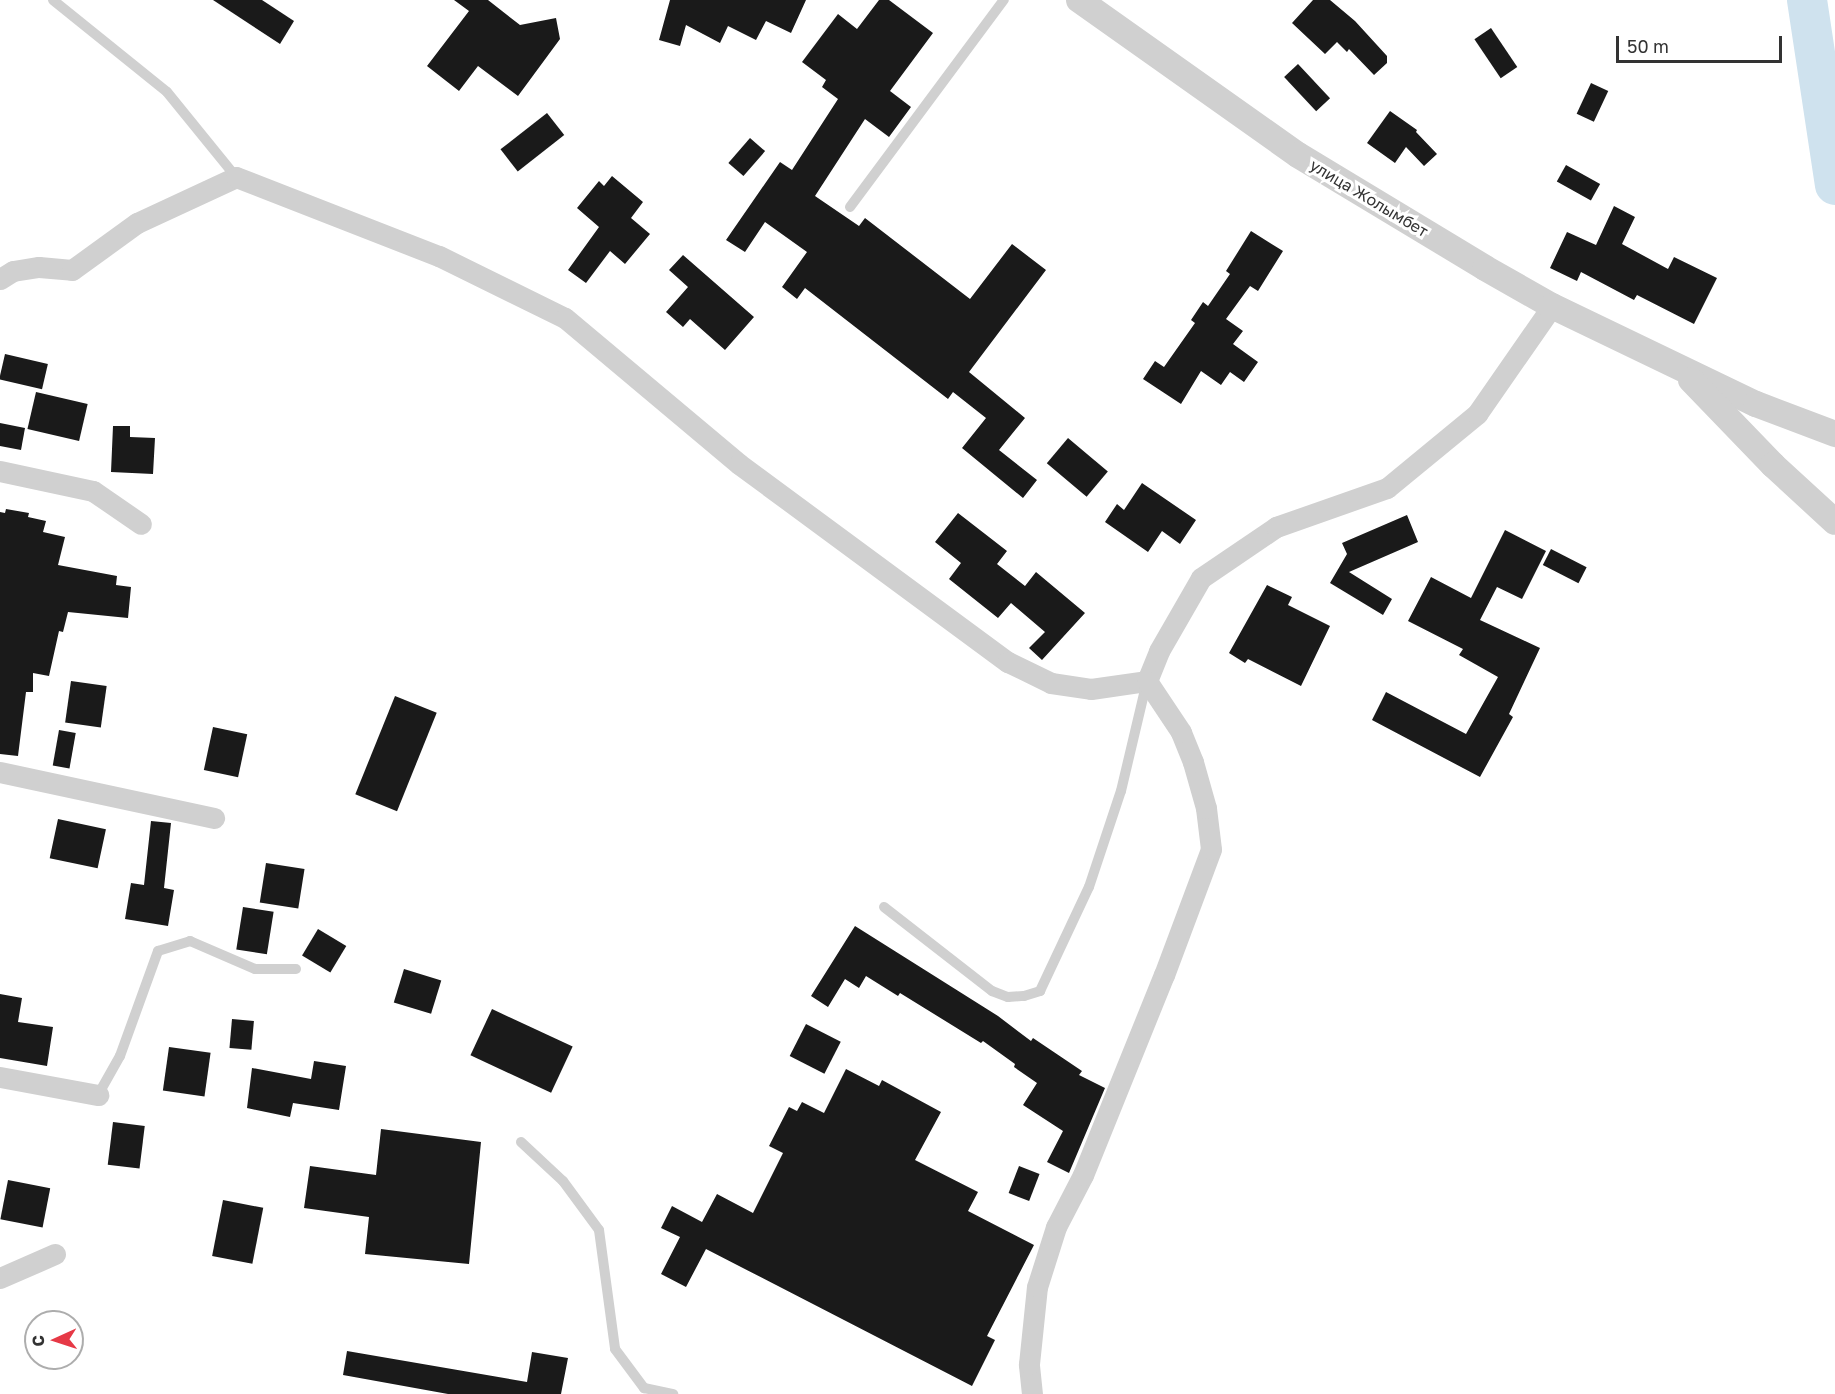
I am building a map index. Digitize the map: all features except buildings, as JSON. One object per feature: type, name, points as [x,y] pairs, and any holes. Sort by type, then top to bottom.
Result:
[{"type":"street","name":"улица Жолымбет","points":[[1078,0],[1298,154],[1485,268],[1552,306],[1756,404],[1835,434]]},
{"type":"street","points":[[4,271],[39,267],[72,270],[138,223],[236,177],[439,256],[565,318],[739,464],[1008,662],[1051,683],[1091,689],[1147,681]]},
{"type":"street","points":[[1147,681],[1159,651],[1201,578],[1276,527],[1387,488],[1477,414],[1552,306]]},
{"type":"street","points":[[1678,366],[1773,465],[1835,522]]},
{"type":"street","points":[[0,471],[93,491],[141,524]]},
{"type":"street","points":[[1032,1394],[1029,1364],[1036,1287],[1056,1227],[1083,1175],[1164,975],[1211,849],[1206,808],[1185,742],[1147,681]]},
{"type":"street","points":[[0,772],[214,818]]},
{"type":"street","points":[[0,1077],[98,1095]]},
{"type":"street","points":[[0,1278],[55,1254]]},
{"type":"lane","points":[[53,0],[167,92],[236,177]]},
{"type":"lane","points":[[850,207],[1004,0]]},
{"type":"lane","points":[[884,907],[992,991],[1008,997],[1024,996],[1040,991],[1089,887],[1120,791],[1147,681]]},
{"type":"lane","points":[[98,1095],[120,1056],[158,951],[190,941],[255,969],[296,969]]},
{"type":"lane","points":[[521,1142],[563,1181],[599,1230],[615,1349],[644,1388],[673,1394]]},
{"type":"waterway","points":[[1807,0],[1835,185]]}]
